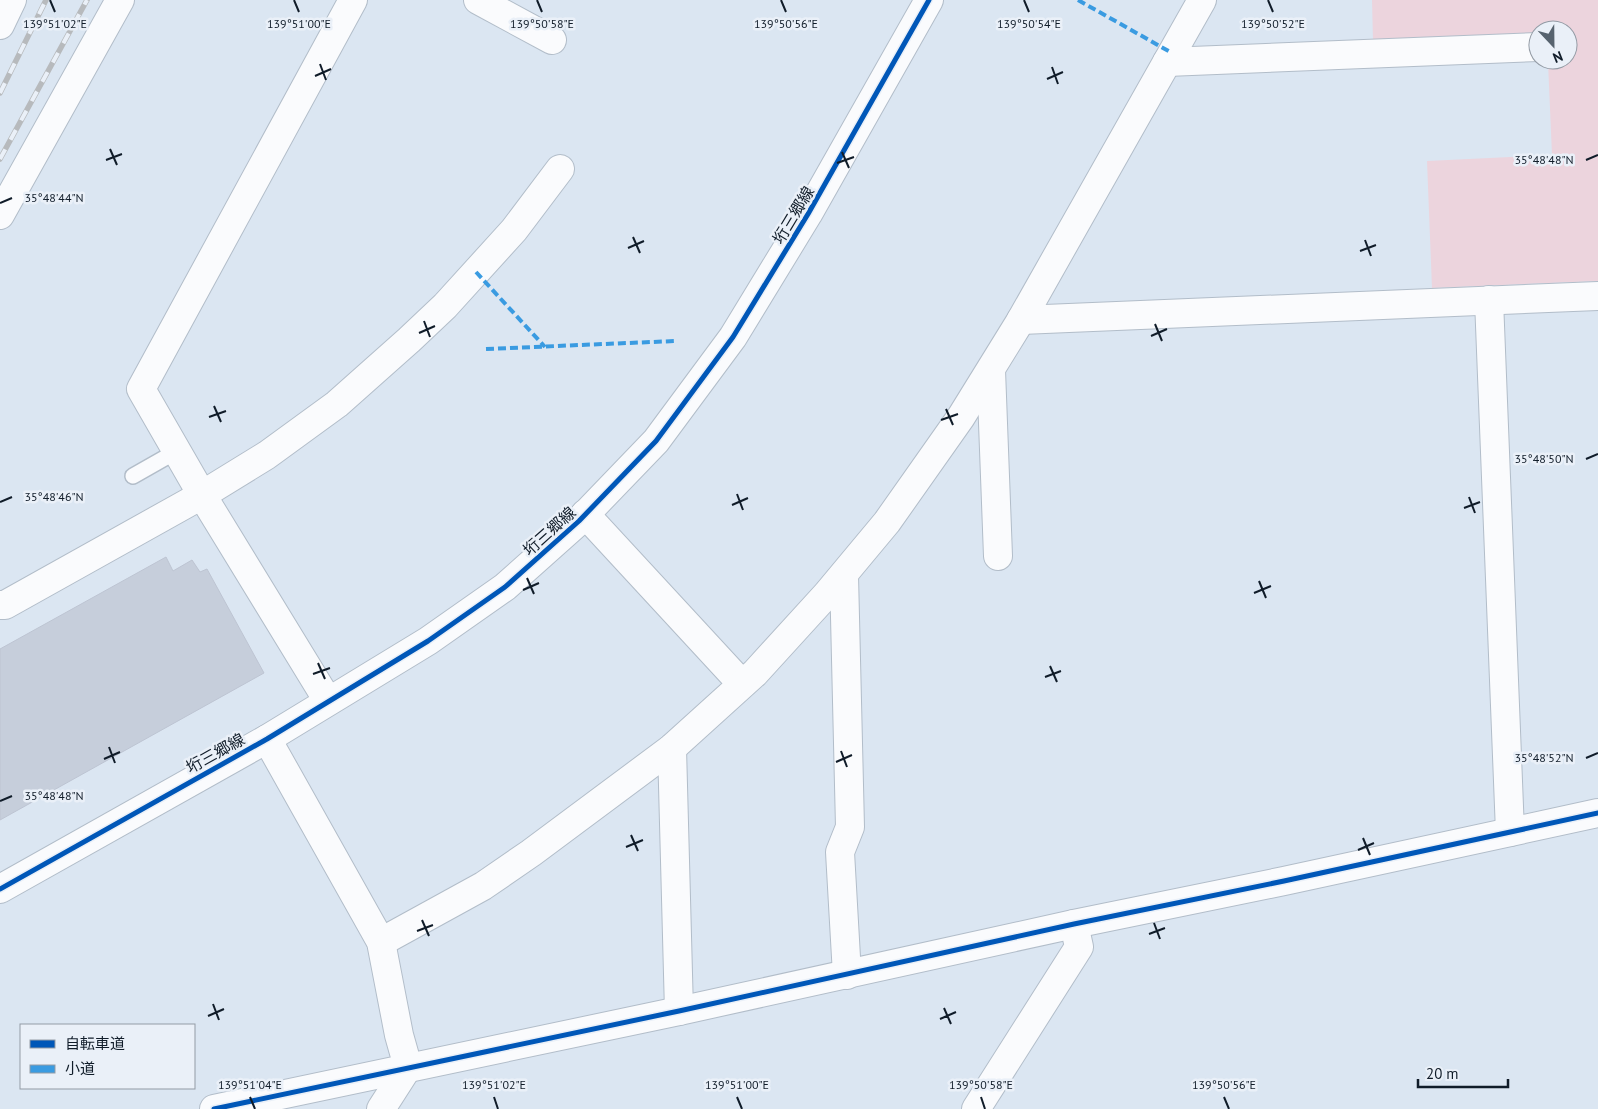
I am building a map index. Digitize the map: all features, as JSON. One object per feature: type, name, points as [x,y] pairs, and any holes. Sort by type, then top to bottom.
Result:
[{"type":"street","points":[[0,25],[12,0]]},
{"type":"street","points":[[0,215],[120,0]]},
{"type":"street","points":[[328,701],[202,495],[141,389],[353,0]]},
{"type":"street","points":[[478,0],[552,40]]},
{"type":"street","name":"垳三郷線","points":[[0,890],[267,738],[428,641],[505,587],[586,514],[656,441],[733,337],[808,214],[929,0]]},
{"type":"street","points":[[381,942],[483,886],[531,853],[672,748],[776,650],[844,574],[887,522],[928,467],[991,370],[1202,0]]},
{"type":"street","points":[[1167,62],[1528,47]]},
{"type":"street","points":[[0,605],[5,605],[202,495],[267,455],[337,404],[445,306],[514,230],[560,169]]},
{"type":"street","points":[[1021,320],[1598,296]]},
{"type":"street","points":[[1489,300],[1510,832]]},
{"type":"street","points":[[991,370],[998,556]]},
{"type":"street","points":[[586,514],[742,684]]},
{"type":"street","points":[[844,574],[850,826],[840,852],[846,975]]},
{"type":"street","points":[[267,738],[381,942],[399,1035],[408,1067],[381,1109]]},
{"type":"street","points":[[672,748],[679,1011]]},
{"type":"street","points":[[214,1109],[679,1011],[1598,812]]},
{"type":"street","points":[[976,1109],[1079,947],[1074,924]]},
{"type":"lane","points":[[133,476],[177,451]]},
{"type":"shaded area","points":[[1372,0],[1598,0],[1598,281],[1432,288],[1427,161],[1552,155],[1548,70],[1578,70],[1578,20],[1528,20],[1528,34],[1373,41]]},
{"type":"building","points":[[166,557],[173,571],[192,560],[200,572],[207,569],[264,673],[0,820],[0,649]]},
{"type":"railway","points":[[0,93],[46,0]]},
{"type":"railway","points":[[0,159],[87,0]]},
{"type":"marked path","points":[[1078,0],[1172,53]]},
{"type":"marked path","points":[[476,272],[545,347]]},
{"type":"marked path","points":[[486,349],[675,341]]},
{"type":"cycle path","points":[[0,889],[267,739],[428,641],[505,587],[579,521],[656,441],[733,337],[808,214],[929,0]]},
{"type":"cycle path","points":[[214,1109],[1598,813]]}]
